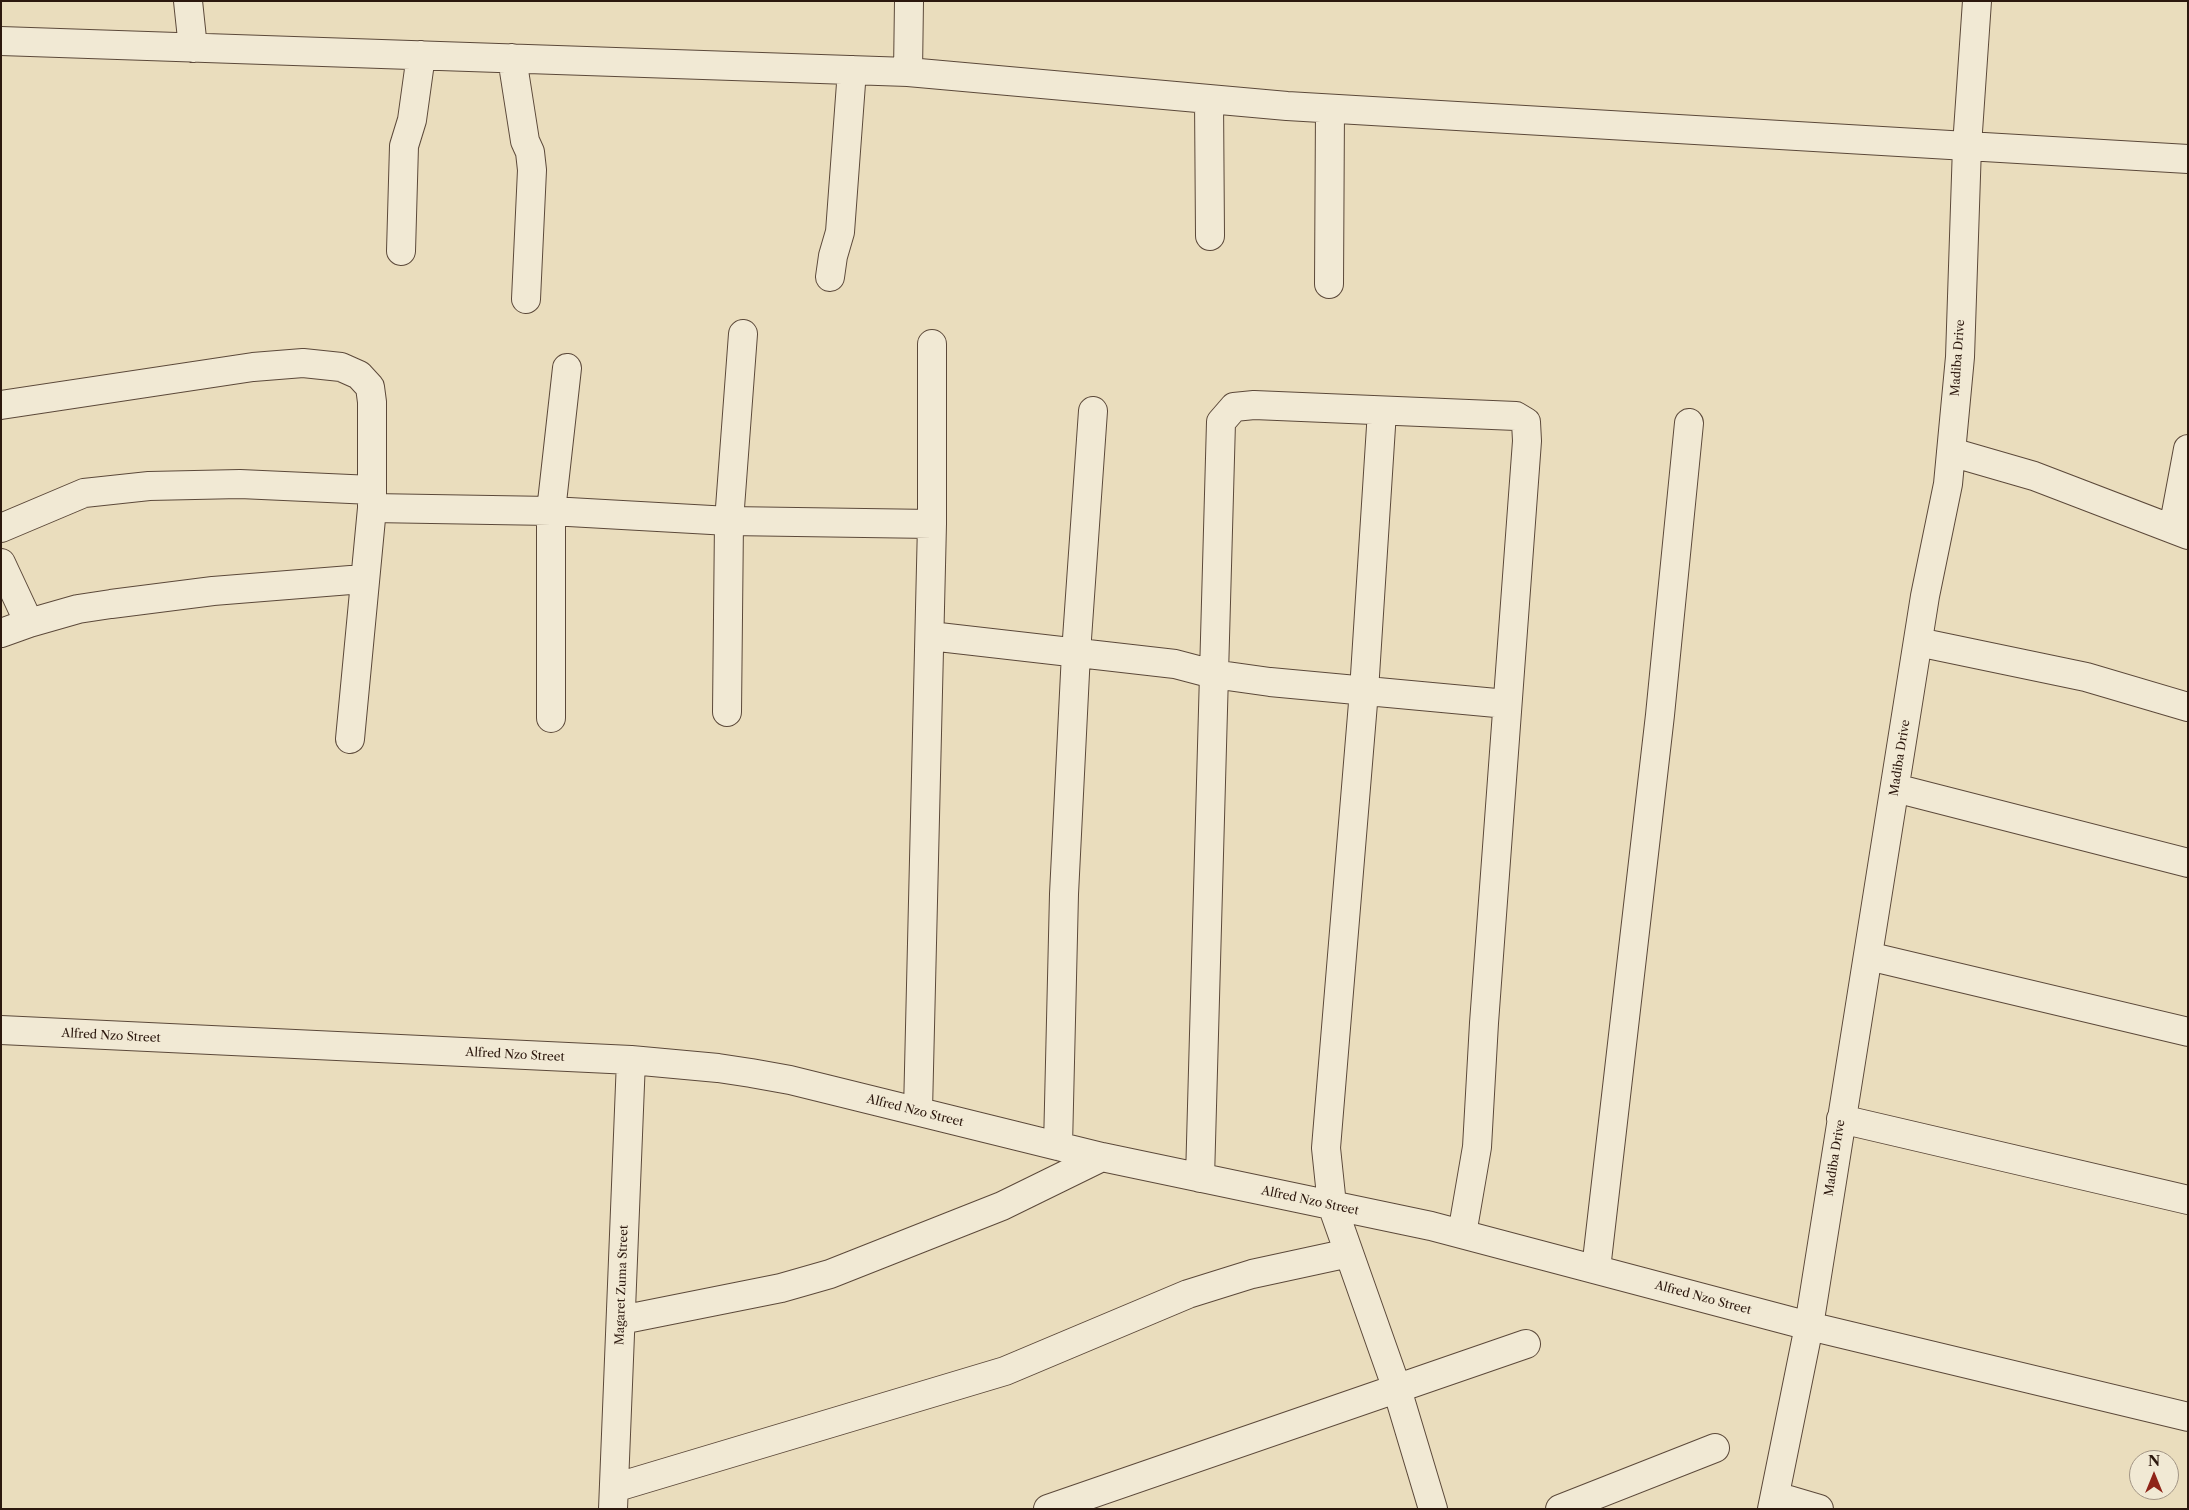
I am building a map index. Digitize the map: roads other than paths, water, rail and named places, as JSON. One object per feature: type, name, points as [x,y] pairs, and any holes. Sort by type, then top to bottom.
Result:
[{"type":"street","points":[[188,1],[193,48]]},
{"type":"street","points":[[908,72],[909,1]]},
{"type":"street","name":"Madiba Drive","points":[[1774,1502],[1809,1326],[1925,596],[1948,484],[1960,357],[1967,146],[1976,1]]},
{"type":"street","points":[[1,42],[908,72],[1330,109],[2188,158]]},
{"type":"street","points":[[401,251],[404,146],[412,120],[421,55]]},
{"type":"street","points":[[512,58],[525,141],[530,152],[532,170],[526,299]]},
{"type":"street","points":[[830,276],[833,256],[840,232],[852,70]]},
{"type":"street","points":[[1209,99],[1210,236]]},
{"type":"street","points":[[1329,284],[1330,109]]},
{"type":"street","points":[[727,712],[729,520],[744,334]]},
{"type":"street","points":[[918,1111],[930,636],[932,344]]},
{"type":"street","points":[[1,405],[253,368],[303,363],[341,368],[359,376],[370,386],[372,402],[372,499],[363,579],[350,739]]},
{"type":"street","points":[[551,718],[551,511],[567,368]]},
{"type":"street","points":[[1200,1178],[1221,422],[1234,408],[1254,405],[1516,416],[1526,422],[1528,441],[1484,1023],[1477,1147],[1462,1234]]},
{"type":"street","points":[[1058,1146],[1064,894],[1076,653],[1093,410]]},
{"type":"street","points":[[1382,410],[1364,691],[1326,1148],[1332,1205],[1397,1389],[1433,1509]]},
{"type":"street","points":[[1596,1269],[1660,715],[1689,423]]},
{"type":"street","points":[[1951,452],[2034,476],[2180,532],[2188,449]]},
{"type":"street","points":[[1,528],[84,493],[149,486],[240,484],[372,499],[551,511],[729,520],[932,524]]},
{"type":"street","points":[[1,564],[29,623]]},
{"type":"street","points":[[1,633],[78,609],[111,604],[213,591],[363,579]]},
{"type":"street","points":[[930,636],[1175,664],[1213,674],[1364,691],[1508,704]]},
{"type":"street","points":[[1918,642],[2086,677],[2188,707]]},
{"type":"street","points":[[1895,788],[2188,863]]},
{"type":"street","points":[[1868,956],[2188,1032]]},
{"type":"street","name":"Alfred Nzo Street","points":[[1,1030],[631,1060],[751,1073],[918,1111],[1102,1157],[1462,1234],[1809,1326],[2188,1417]]},
{"type":"street","name":"Magaret Zuma Street","points":[[614,1498],[631,1060]]},
{"type":"street","points":[[1841,1119],[2188,1200]]},
{"type":"street","points":[[621,1320],[781,1288],[830,1274],[1002,1206],[1102,1157]]},
{"type":"street","points":[[614,1498],[1005,1371],[1188,1294],[1252,1274],[1349,1253]]},
{"type":"street","points":[[1048,1509],[1526,1344]]},
{"type":"street","points":[[1560,1509],[1715,1448]]},
{"type":"street","points":[[1774,1502],[1819,1509]]}]
